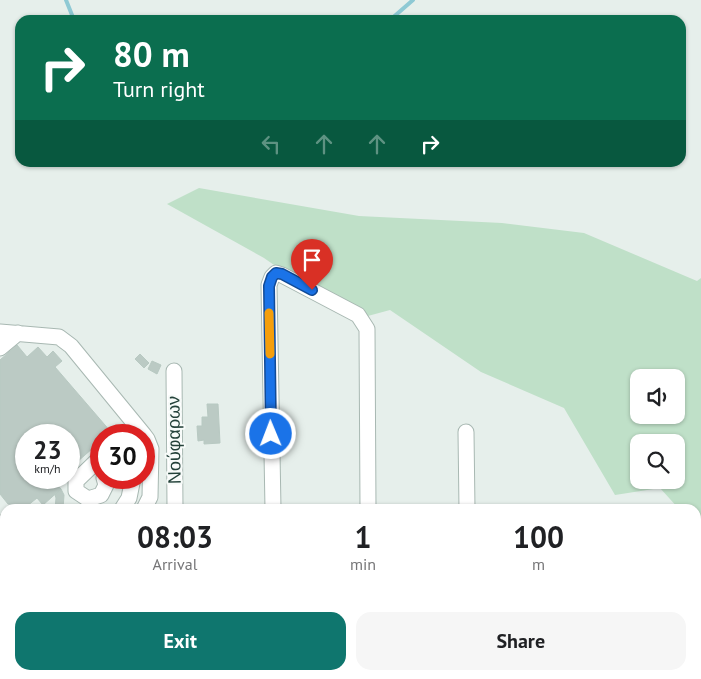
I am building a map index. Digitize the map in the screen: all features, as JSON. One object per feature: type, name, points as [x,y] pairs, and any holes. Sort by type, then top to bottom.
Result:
[{"type":"street","points":[[273,504],[269,286],[272,277],[276,273],[282,274],[358,314],[367,329],[368,504]]},
{"type":"street","points":[[0,332],[59,337],[71,346],[135,424]]},
{"type":"street","points":[[0,348],[18,334]]},
{"type":"street","name":"Νούφαρων","points":[[174,371],[175,504]]},
{"type":"street","points":[[466,432],[467,504]]},
{"type":"street","points":[[90,470],[76,481],[76,491],[88,499],[101,496],[104,489]]},
{"type":"street","points":[[125,504],[131,489]]},
{"type":"street","points":[[146,504],[150,497],[150,489]]},
{"type":"street","points":[[0,647],[0,657]]},
{"type":"green space","points":[[199,188],[359,216],[502,223],[584,233],[697,281],[701,278],[701,504],[674,504],[661,489],[685,489],[685,434],[630,434],[630,489],[654,489],[615,495],[564,408],[481,372],[390,310],[353,320],[264,258],[167,204]]},
{"type":"building","points":[[17,345],[27,357],[38,347],[47,357],[53,351],[62,361],[55,367],[104,424],[90,424],[90,451],[80,459],[80,424],[15,424],[15,489],[61,489],[44,504],[37,498],[30,504],[8,504],[0,494],[0,360]]},
{"type":"building","points":[[140,354],[149,363],[144,368],[135,359]]},
{"type":"building","points":[[152,361],[161,365],[157,374],[148,369]]},
{"type":"building","points":[[207,404],[218,404],[220,443],[204,444],[204,440],[198,441],[197,426],[202,426],[202,417],[208,417]]},
{"type":"building","points":[[61,489],[64,495],[63,504],[55,504],[55,495]]},
{"type":"waterway","points":[[66,0],[72,15]]},
{"type":"waterway","points":[[396,15],[413,0]]},
{"type":"slow traffic","points":[[269,313],[270,354]]},
{"type":"route","points":[[271,434],[269,286],[272,277],[276,273],[282,274],[312,290]]}]
